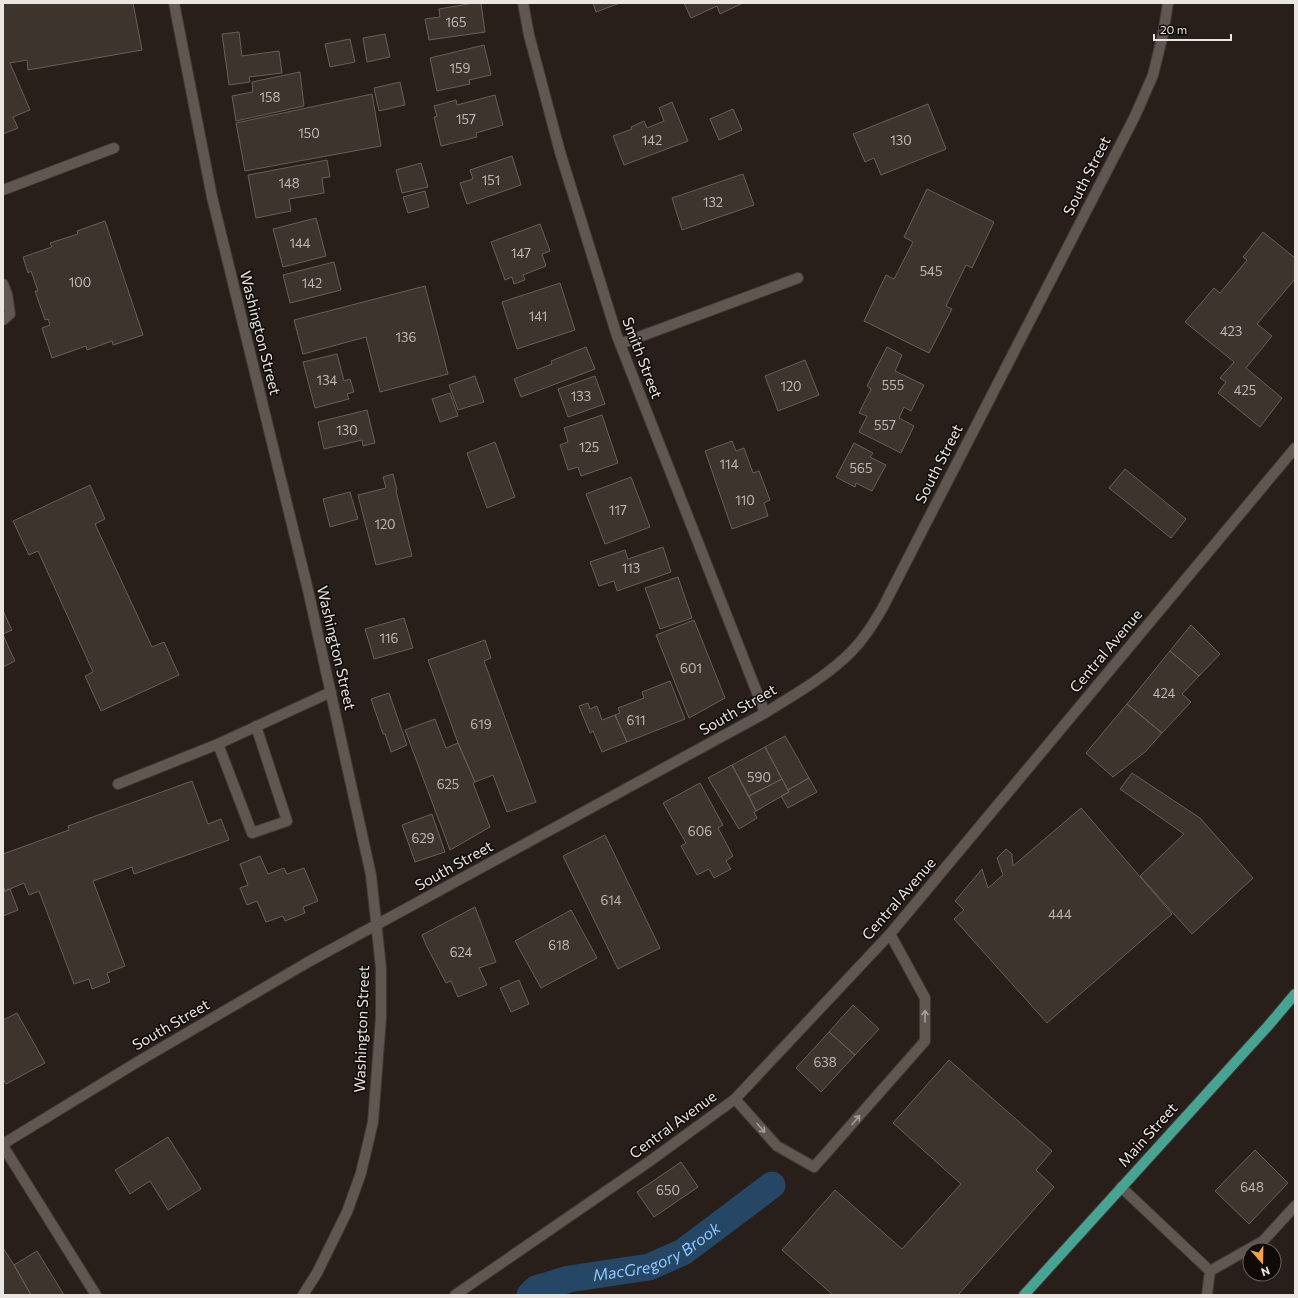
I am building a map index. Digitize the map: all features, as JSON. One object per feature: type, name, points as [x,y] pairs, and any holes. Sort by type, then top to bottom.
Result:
[{"type":"main road","name":"Main Street","points":[[1024,1295],[1268,1026],[1295,994]]},
{"type":"street","name":"Washington Street","points":[[174,3],[212,197],[308,590],[371,875],[381,968],[381,1018],[373,1122],[361,1172],[347,1212],[317,1274],[303,1295]]},
{"type":"street","name":"Smith Street","points":[[523,3],[529,35],[560,152],[620,344],[765,713]]},
{"type":"street","name":"South Street","points":[[3,1145],[139,1061],[310,961],[765,713],[829,672],[852,651],[868,631],[878,614],[1135,116],[1153,75],[1163,34],[1168,3]]},
{"type":"street","points":[[3,190],[114,148]]},
{"type":"street","points":[[620,344],[798,278]]},
{"type":"street","points":[[3,284],[7,294],[10,314],[3,320]]},
{"type":"street","name":"Central Avenue","points":[[455,1295],[650,1161],[735,1099],[890,934],[1295,448]]},
{"type":"street","points":[[118,784],[218,744],[331,692]]},
{"type":"street","points":[[218,744],[252,833],[287,821],[256,726]]},
{"type":"street","points":[[735,1099],[777,1146],[814,1167],[925,1041],[925,998],[890,934]]},
{"type":"street","points":[[3,1145],[96,1295]]},
{"type":"street","points":[[1121,1187],[1210,1270]]},
{"type":"street","points":[[1210,1270],[1263,1241],[1295,1206]]},
{"type":"street","points":[[1207,1295],[1210,1270]]},
{"type":"building","points":[[3,3],[133,3],[142,50],[28,70],[27,60],[10,63],[30,110],[13,117],[18,128],[3,134]]},
{"type":"building","points":[[481,3],[485,32],[429,40],[425,19],[440,17],[439,9]]},
{"type":"building","points":[[593,3],[620,3],[596,12]]},
{"type":"building","points":[[684,3],[743,3],[720,14],[717,6],[691,18]]},
{"type":"building","points":[[239,32],[242,56],[279,51],[282,73],[249,77],[250,82],[229,85],[222,34]]},
{"type":"building","points":[[385,34],[390,57],[367,62],[363,38]]},
{"type":"building","points":[[350,39],[355,62],[330,67],[325,44]]},
{"type":"building","points":[[484,45],[491,75],[469,80],[470,84],[437,91],[430,58]]},
{"type":"building","points":[[300,72],[304,106],[236,121],[232,96],[253,92],[252,82]]},
{"type":"building","points":[[400,82],[405,105],[379,111],[374,88]]},
{"type":"building","points":[[372,94],[381,146],[245,171],[236,123]]},
{"type":"building","points":[[495,95],[503,125],[476,133],[477,137],[441,146],[434,117],[437,116],[434,106],[456,100],[457,105]]},
{"type":"building","points":[[672,102],[688,141],[624,165],[613,136],[632,129],[631,127],[644,121],[647,128],[664,121],[659,108]]},
{"type":"building","points":[[928,104],[946,149],[881,175],[874,158],[865,162],[853,134]]},
{"type":"building","points":[[733,109],[742,130],[719,140],[710,119]]},
{"type":"building","points":[[512,156],[521,185],[467,204],[460,183],[473,179],[470,170]]},
{"type":"building","points":[[327,160],[330,177],[322,178],[324,193],[289,199],[291,211],[256,218],[248,175]]},
{"type":"building","points":[[421,163],[428,187],[402,193],[396,170]]},
{"type":"building","points":[[743,174],[754,205],[682,230],[672,198]]},
{"type":"building","points":[[927,189],[994,222],[972,268],[966,265],[946,306],[952,309],[929,353],[864,321],[886,275],[894,279],[913,242],[904,237]]},
{"type":"building","points":[[425,191],[429,207],[408,213],[403,197]]},
{"type":"building","points":[[316,218],[326,256],[283,267],[273,229]]},
{"type":"building","points":[[105,221],[143,335],[113,345],[112,341],[87,350],[86,346],[52,358],[42,328],[50,325],[48,319],[45,320],[35,291],[38,291],[31,271],[28,273],[23,257],[52,247],[50,243],[78,234],[77,231]]},
{"type":"building","points":[[540,224],[550,251],[542,254],[546,266],[523,275],[525,280],[514,284],[512,277],[505,280],[491,242]]},
{"type":"building","points":[[1263,232],[1295,258],[1295,279],[1257,324],[1272,336],[1246,368],[1282,398],[1260,427],[1218,393],[1226,382],[1220,378],[1234,362],[1185,322],[1214,288],[1220,293],[1247,260],[1243,257]]},
{"type":"building","points":[[334,262],[341,290],[290,303],[283,275]]},
{"type":"building","points":[[560,283],[575,330],[517,349],[502,302]]},
{"type":"building","points":[[425,286],[448,374],[380,392],[366,337],[303,354],[294,320]]},
{"type":"building","points":[[586,347],[595,369],[521,397],[514,379],[552,364],[551,361]]},
{"type":"building","points":[[887,347],[902,355],[895,371],[924,385],[911,411],[904,407],[899,418],[914,426],[901,453],[859,432],[867,416],[859,413],[871,389],[867,386]]},
{"type":"building","points":[[337,354],[344,381],[350,379],[354,392],[347,394],[349,399],[315,408],[303,362]]},
{"type":"building","points":[[805,360],[819,395],[778,411],[765,376]]},
{"type":"building","points":[[475,376],[484,402],[458,410],[449,385]]},
{"type":"building","points":[[595,376],[605,404],[568,417],[558,389]]},
{"type":"building","points":[[450,393],[458,416],[440,422],[432,399]]},
{"type":"building","points":[[367,410],[375,443],[363,446],[362,440],[324,449],[318,422]]},
{"type":"building","points":[[602,415],[618,463],[581,476],[578,467],[568,470],[560,445],[568,442],[564,428]]},
{"type":"building","points":[[732,441],[736,451],[744,448],[753,473],[759,471],[770,500],[764,503],[768,516],[732,529],[705,451]]},
{"type":"building","points":[[495,442],[515,497],[487,508],[467,453]]},
{"type":"building","points":[[854,443],[873,453],[870,457],[886,465],[872,491],[856,483],[855,487],[836,477]]},
{"type":"building","points":[[1125,469],[1186,519],[1171,538],[1109,488]]},
{"type":"building","points":[[393,474],[412,556],[376,565],[358,495],[386,488],[383,477]]},
{"type":"building","points":[[631,477],[650,527],[605,544],[586,494]]},
{"type":"building","points":[[90,485],[105,519],[95,524],[152,647],[164,642],[179,675],[101,711],[85,676],[93,672],[38,551],[29,555],[13,521]]},
{"type":"building","points":[[350,492],[358,519],[330,527],[323,499]]},
{"type":"building","points":[[663,547],[671,572],[617,591],[614,581],[599,586],[590,562],[625,550],[628,559]]},
{"type":"building","points":[[678,577],[692,618],[660,629],[645,588]]},
{"type":"building","points":[[3,611],[12,630],[3,634]]},
{"type":"building","points":[[404,618],[413,648],[374,659],[365,629]]},
{"type":"building","points":[[694,620],[725,698],[689,718],[656,635]]},
{"type":"building","points":[[1191,625],[1220,654],[1199,676],[1170,651]]},
{"type":"building","points":[[3,635],[15,661],[3,667]]},
{"type":"building","points":[[485,640],[491,658],[484,661],[536,802],[507,812],[493,775],[475,782],[458,743],[428,660]]},
{"type":"building","points":[[1170,651],[1199,676],[1182,694],[1191,702],[1162,733],[1127,704]]},
{"type":"building","points":[[670,681],[685,719],[627,742],[615,715],[620,713],[618,708],[644,698],[642,692]]},
{"type":"building","points":[[389,693],[407,745],[391,752],[371,699]]},
{"type":"building","points":[[588,703],[590,709],[597,706],[602,720],[615,715],[627,742],[602,752],[593,731],[590,733],[579,706]]},
{"type":"building","points":[[1127,704],[1162,733],[1145,752],[1113,777],[1086,753]]},
{"type":"building","points":[[435,719],[446,748],[458,743],[475,782],[473,783],[490,827],[450,850],[405,730]]},
{"type":"building","points":[[785,736],[809,778],[788,790],[765,747]]},
{"type":"building","points":[[765,747],[782,779],[749,796],[732,765]]},
{"type":"building","points":[[732,765],[756,811],[754,812],[757,818],[739,829],[708,778]]},
{"type":"building","points":[[1132,773],[1200,818],[1253,878],[1192,934],[1140,876],[1184,834],[1120,789]]},
{"type":"building","points":[[809,778],[817,792],[788,808],[781,796],[789,792],[788,790]]},
{"type":"building","points":[[782,779],[789,792],[756,811],[749,796]]},
{"type":"building","points":[[192,781],[208,824],[221,819],[229,840],[134,874],[132,867],[93,881],[125,966],[107,973],[110,982],[92,989],[89,979],[74,984],[39,891],[29,895],[24,883],[5,891],[3,886],[3,854],[69,830],[68,826]]},
{"type":"building","points":[[700,783],[723,825],[718,828],[733,856],[726,861],[731,869],[714,878],[709,869],[697,875],[681,846],[686,843],[663,803]]},
{"type":"building","points":[[1081,808],[1172,914],[1047,1023],[954,919],[964,910],[955,901],[982,869],[988,888],[1003,875],[997,858],[1006,849],[1012,854],[1013,866]]},
{"type":"building","points":[[432,814],[445,852],[415,862],[402,825]]},
{"type":"building","points":[[605,835],[660,948],[618,969],[563,856]]},
{"type":"building","points":[[260,856],[268,874],[284,868],[287,874],[304,868],[318,901],[303,907],[305,913],[285,921],[283,916],[266,922],[257,901],[247,905],[240,888],[248,885],[240,864]]},
{"type":"building","points":[[10,889],[18,910],[3,916],[3,892]]},
{"type":"building","points":[[475,907],[496,962],[479,968],[487,985],[458,997],[451,981],[446,983],[422,935]]},
{"type":"building","points":[[571,910],[597,958],[541,988],[515,941]]},
{"type":"building","points":[[519,980],[529,1004],[511,1012],[500,988]]},
{"type":"building","points":[[853,1005],[879,1029],[855,1055],[829,1032]]},
{"type":"building","points":[[17,1013],[45,1063],[6,1084],[3,1079],[3,1020]]},
{"type":"building","points":[[829,1032],[855,1055],[821,1092],[796,1068]]},
{"type":"building","points":[[949,1060],[1052,1151],[1036,1170],[1054,1187],[958,1295],[833,1295],[782,1250],[835,1190],[902,1249],[961,1184],[893,1123]]},
{"type":"building","points":[[168,1137],[201,1189],[168,1210],[150,1181],[130,1194],[115,1170]]},
{"type":"building","points":[[1255,1150],[1288,1183],[1249,1224],[1215,1191]]},
{"type":"building","points":[[681,1162],[698,1187],[654,1217],[637,1192]]},
{"type":"building","points":[[3,1248],[14,1265],[31,1295],[3,1295]]},
{"type":"building","points":[[37,1251],[64,1295],[31,1295],[14,1265]]},
{"type":"waterway","name":"MacGregory Brook","points":[[530,1295],[536,1289],[569,1279],[649,1267],[683,1252],[772,1185]]}]
